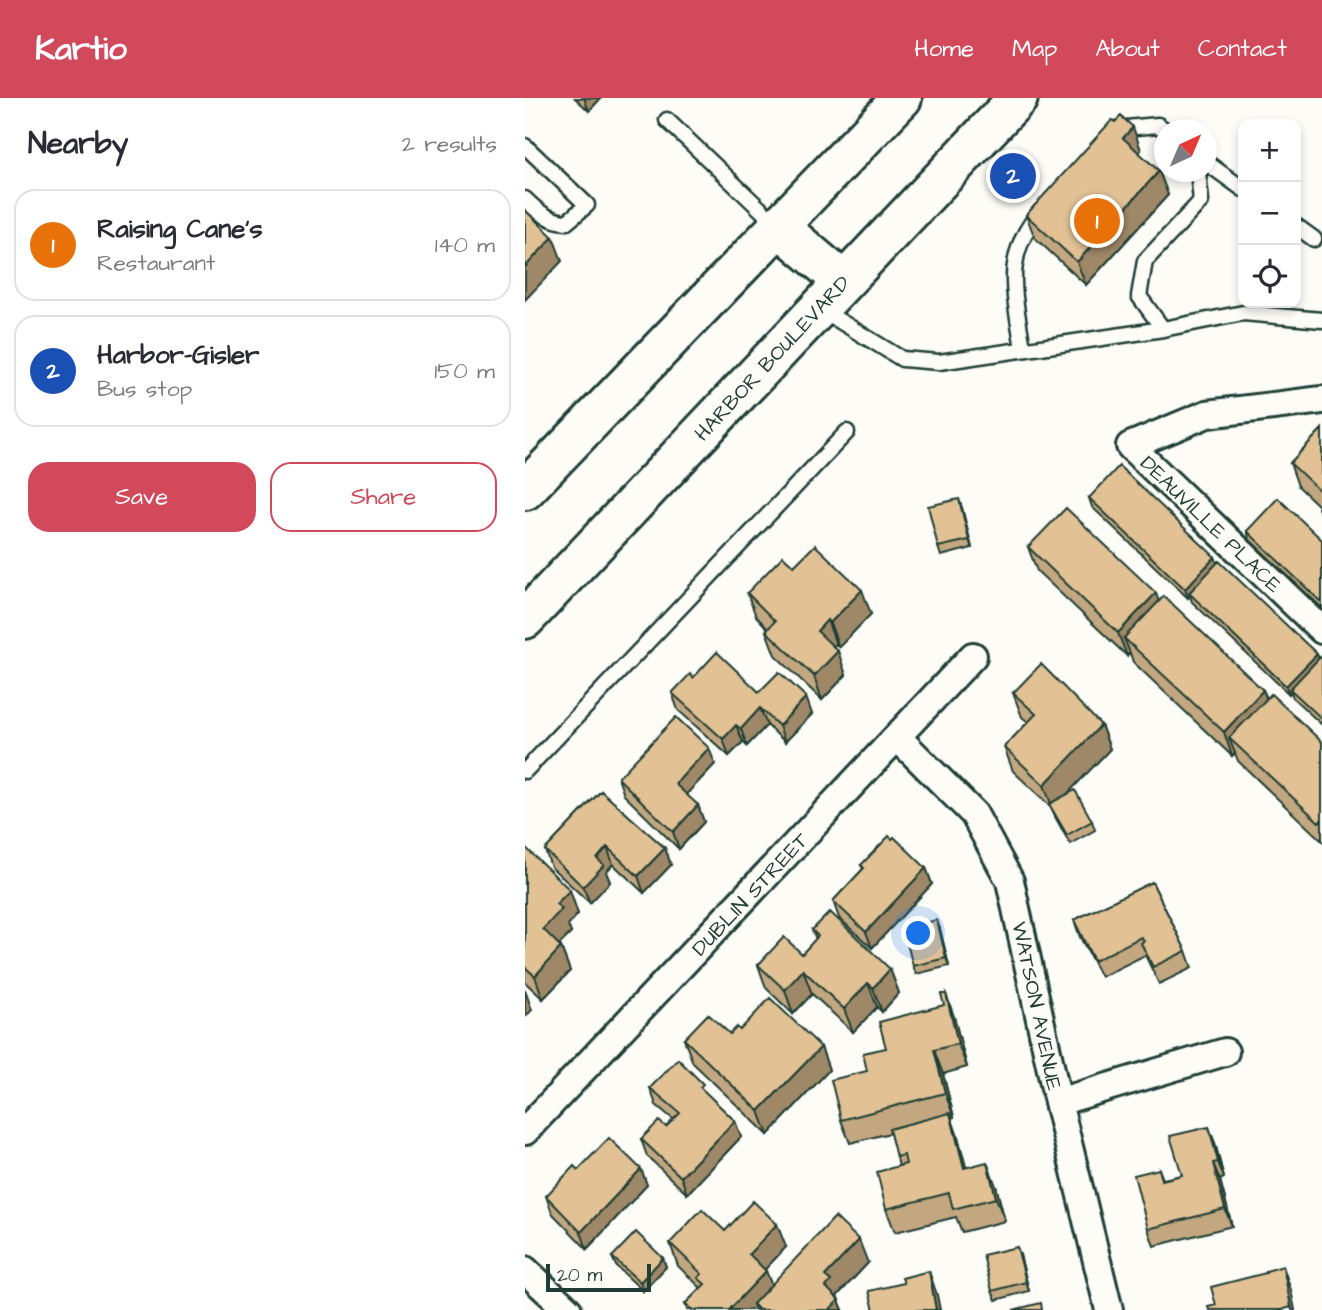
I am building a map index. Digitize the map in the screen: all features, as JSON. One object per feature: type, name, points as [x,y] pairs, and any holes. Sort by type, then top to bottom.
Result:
[{"type":"main road","points":[[525,490],[902,98]]},
{"type":"main road","name":"HARBOR BOULEVARD","points":[[525,619],[1018,98]]},
{"type":"main road","points":[[778,226],[831,295]]},
{"type":"street","name":"DEAUVILLE PLACE","points":[[1322,400],[1207,414],[1131,446],[1322,630]]},
{"type":"street","name":"DUBLIN STREET","points":[[525,1131],[973,656]]},
{"type":"street","name":"WATSON AVENUE","points":[[898,738],[974,814],[1010,881],[1058,1102],[1109,1310]]},
{"type":"street","points":[[1058,1102],[1225,1052]]},
{"type":"street","points":[[525,1270],[568,1310]]},
{"type":"lane","points":[[667,120],[778,226]]},
{"type":"lane","points":[[1109,137],[1118,127],[1154,125]]},
{"type":"lane","points":[[525,146],[587,205],[568,222],[554,221],[525,199]]},
{"type":"lane","points":[[1217,171],[1238,185]]},
{"type":"lane","points":[[1163,329],[1139,296],[1145,261],[1202,201],[1199,182]]},
{"type":"lane","points":[[1023,349],[1012,274],[1024,230],[1055,195]]},
{"type":"lane","points":[[1301,230],[1314,239]]},
{"type":"lane","points":[[831,295],[902,359],[939,362],[1163,329],[1243,313],[1322,320]]},
{"type":"lane","points":[[525,771],[847,432]]},
{"type":"building","points":[[1121,116],[1133,127],[1123,138],[1154,166],[1154,177],[1077,262],[1026,215],[1112,120],[1115,122]]},
{"type":"building","points":[[525,210],[553,237],[525,267]]},
{"type":"building","points":[[1322,429],[1322,493],[1290,463]]},
{"type":"building","points":[[1119,466],[1215,557],[1185,589],[1089,498]]},
{"type":"building","points":[[1278,498],[1322,540],[1322,603],[1247,531]]},
{"type":"building","points":[[959,499],[969,540],[938,547],[928,506]]},
{"type":"building","points":[[1066,508],[1156,593],[1118,633],[1028,547]]},
{"type":"building","points":[[815,545],[862,590],[830,623],[827,620],[817,631],[838,651],[814,676],[766,631],[775,621],[747,593],[783,556],[794,566]]},
{"type":"building","points":[[1219,561],[1317,654],[1286,686],[1189,593]]},
{"type":"building","points":[[1164,596],[1263,690],[1224,732],[1124,638]]},
{"type":"building","points":[[717,652],[759,692],[779,672],[806,697],[779,726],[760,708],[741,729],[736,725],[723,739],[672,693],[690,674],[693,678]]},
{"type":"building","points":[[1320,657],[1322,659],[1322,719],[1290,689]]},
{"type":"building","points":[[1041,664],[1101,725],[1044,785],[1004,747],[1036,714],[1013,693]]},
{"type":"building","points":[[1271,694],[1322,742],[1322,819],[1319,822],[1229,738]]},
{"type":"building","points":[[676,717],[709,748],[675,784],[698,805],[673,832],[618,778]]},
{"type":"building","points":[[1075,790],[1092,821],[1067,835],[1049,804]]},
{"type":"building","points":[[601,791],[665,848],[638,876],[607,847],[597,859],[604,865],[583,887],[545,850]]},
{"type":"building","points":[[889,836],[892,839],[894,837],[926,868],[866,932],[833,901],[864,868],[861,865]]},
{"type":"building","points":[[525,847],[570,890],[556,904],[562,909],[543,929],[561,947],[535,976],[525,967]]},
{"type":"building","points":[[1152,882],[1186,951],[1153,967],[1141,943],[1144,941],[1141,937],[1094,961],[1074,920]]},
{"type":"building","points":[[830,912],[890,969],[873,988],[868,983],[844,1009],[803,970],[785,990],[758,965],[784,937],[802,954],[818,936],[812,930]]},
{"type":"building","points":[[937,920],[946,958],[913,966],[903,928]]},
{"type":"building","points":[[941,994],[946,994],[958,1044],[934,1050],[945,1093],[841,1120],[831,1080],[867,1071],[863,1053],[886,1048],[879,1022],[944,1005]]},
{"type":"building","points":[[770,998],[821,1047],[759,1111],[684,1039],[708,1014],[730,1034],[737,1027],[740,1030]]},
{"type":"building","points":[[678,1059],[703,1084],[700,1087],[735,1121],[681,1177],[641,1139],[659,1121],[666,1127],[680,1113],[650,1088]]},
{"type":"building","points":[[950,1113],[964,1168],[987,1162],[996,1198],[953,1209],[949,1193],[886,1209],[877,1172],[906,1164],[904,1155],[896,1157],[889,1129]]},
{"type":"building","points":[[1209,1127],[1218,1162],[1213,1163],[1225,1209],[1148,1229],[1134,1175],[1159,1169],[1162,1180],[1182,1175],[1170,1136]]},
{"type":"building","points":[[609,1138],[641,1169],[581,1232],[546,1196],[574,1166],[578,1170]]},
{"type":"building","points":[[753,1201],[777,1224],[749,1254],[766,1271],[729,1310],[692,1310],[685,1304],[705,1284],[698,1278],[702,1274],[670,1243],[702,1209],[725,1231]]},
{"type":"building","points":[[835,1217],[859,1240],[825,1276],[831,1281],[826,1287],[839,1300],[829,1310],[759,1310],[753,1304]]},
{"type":"building","points":[[636,1232],[663,1258],[640,1282],[612,1257]]},
{"type":"building","points":[[1017,1247],[1026,1282],[992,1291],[983,1255]]},
{"type":"building","points":[[1283,1266],[1291,1307],[1282,1310],[1209,1310],[1208,1307],[1216,1305],[1211,1287]]},
{"type":"building","points":[[929,1271],[936,1310],[874,1310],[869,1291],[904,1283],[902,1278]]},
{"type":"building","points":[[1041,1303],[1042,1310],[1013,1310]]},
{"type":"place","name":"Harbor-Gisler","points":[[1013,176]]},
{"type":"place","name":"Raising Cane's","points":[[1097,221]]}]
